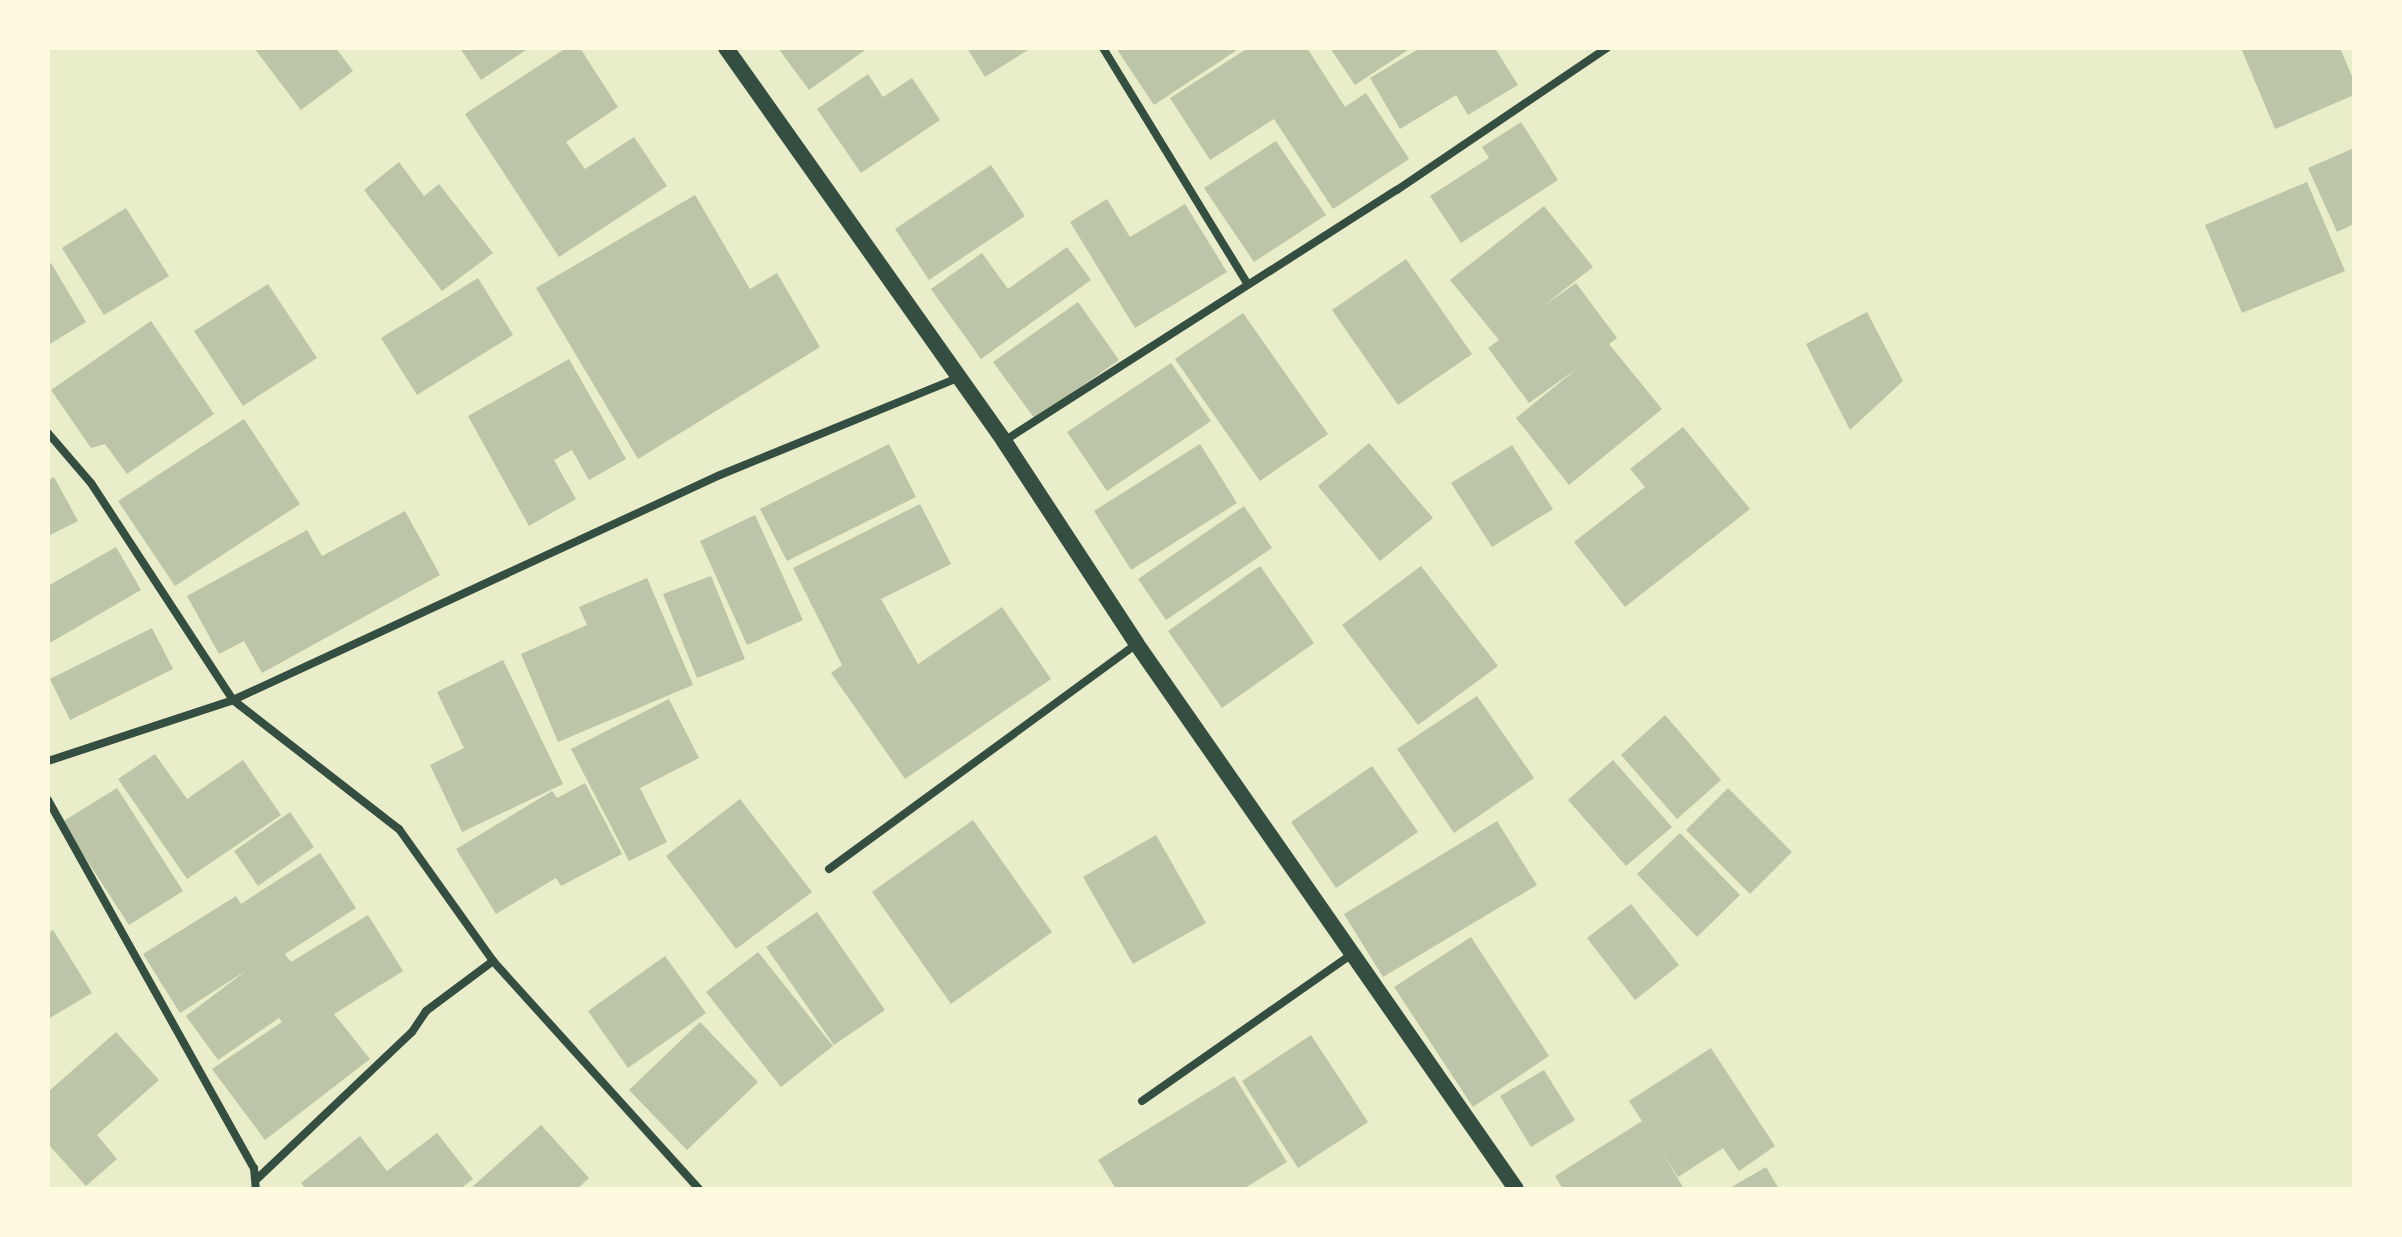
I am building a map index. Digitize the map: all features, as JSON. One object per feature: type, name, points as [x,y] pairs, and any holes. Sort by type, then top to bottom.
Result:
[{"type":"main road","points":[[726,48],[1004,441],[1136,643],[1516,1189]]},
{"type":"street","points":[[1103,48],[1247,283]]},
{"type":"street","points":[[1004,441],[1607,48]]},
{"type":"street","points":[[48,761],[233,700],[720,475],[958,378]]},
{"type":"street","points":[[48,433],[127,534],[233,700],[399,829],[493,961],[699,1189]]},
{"type":"street","points":[[829,869],[1136,643]]},
{"type":"street","points":[[48,800],[258,1178]]},
{"type":"street","points":[[1142,1101],[1352,954]]},
{"type":"street","points":[[256,1189],[258,1178],[412,1032],[426,1011],[493,961]]},
{"type":"building","points":[[254,48],[336,48],[353,71],[301,110]]},
{"type":"building","points":[[460,48],[529,48],[481,80]]},
{"type":"building","points":[[566,48],[580,48],[618,107],[566,142],[585,169],[634,137],[667,186],[559,257],[465,114]]},
{"type":"building","points":[[778,48],[868,48],[809,90]]},
{"type":"building","points":[[967,48],[1031,48],[985,77]]},
{"type":"building","points":[[1116,48],[1240,48],[1154,105]]},
{"type":"building","points":[[1248,48],[1307,48],[1345,107],[1366,93],[1409,159],[1333,209],[1274,119],[1210,160],[1170,98]]},
{"type":"building","points":[[1330,48],[1411,48],[1355,85]]},
{"type":"building","points":[[1420,48],[1495,48],[1518,85],[1468,115],[1456,95],[1400,129],[1370,78]]},
{"type":"building","points":[[2241,48],[2340,48],[2354,81],[2354,95],[2275,129]]},
{"type":"building","points":[[868,74],[883,97],[912,78],[940,120],[861,173],[817,109]]},
{"type":"building","points":[[1521,122],[1558,180],[1461,243],[1430,196],[1489,158],[1482,147]]},
{"type":"building","points":[[1276,141],[1326,215],[1254,262],[1204,188]]},
{"type":"building","points":[[2354,148],[2354,224],[2337,232],[2308,168]]},
{"type":"building","points":[[399,162],[424,196],[439,184],[493,253],[442,291],[364,190]]},
{"type":"building","points":[[991,165],[1025,216],[929,280],[895,229]]},
{"type":"building","points":[[2307,182],[2345,271],[2242,313],[2205,225]]},
{"type":"building","points":[[695,195],[750,289],[777,273],[820,347],[638,459],[536,288]]},
{"type":"building","points":[[1107,199],[1130,237],[1185,204],[1227,272],[1135,328],[1070,222]]},
{"type":"building","points":[[1544,206],[1593,267],[1543,306],[1576,283],[1617,338],[1609,344],[1662,409],[1569,485],[1516,418],[1579,367],[1529,403],[1488,348],[1499,340],[1450,280]]},
{"type":"building","points":[[126,208],[169,276],[104,315],[62,248]]},
{"type":"building","points":[[1067,247],[1091,280],[981,359],[931,289],[982,253],[1008,289]]},
{"type":"building","points":[[1406,259],[1472,354],[1398,405],[1332,310]]},
{"type":"building","points":[[51,263],[86,322],[48,345],[48,264]]},
{"type":"building","points":[[478,278],[513,335],[417,395],[381,338]]},
{"type":"building","points":[[268,284],[317,358],[243,406],[194,331]]},
{"type":"building","points":[[1078,302],[1119,360],[1035,419],[993,362]]},
{"type":"building","points":[[1867,312],[1903,381],[1850,430],[1806,344]]},
{"type":"building","points":[[1243,313],[1328,434],[1260,481],[1175,359]]},
{"type":"building","points":[[151,321],[214,414],[127,474],[105,444],[91,448],[51,390]]},
{"type":"building","points":[[569,359],[626,459],[589,480],[572,450],[554,460],[576,499],[529,526],[468,416]]},
{"type":"building","points":[[1171,363],[1211,421],[1107,491],[1067,432]]},
{"type":"building","points":[[244,419],[300,504],[175,586],[118,501]]},
{"type":"building","points":[[1683,427],[1750,509],[1625,607],[1574,542],[1645,487],[1630,469]]},
{"type":"building","points":[[1369,443],[1433,518],[1380,561],[1318,486]]},
{"type":"building","points":[[889,444],[916,497],[787,561],[760,509]]},
{"type":"building","points":[[1200,444],[1237,503],[1131,570],[1094,511]]},
{"type":"building","points":[[1512,445],[1553,509],[1492,547],[1451,483]]},
{"type":"building","points":[[54,477],[78,521],[48,536],[48,480]]},
{"type":"building","points":[[920,504],[951,564],[881,599],[918,664],[1002,607],[1051,679],[905,779],[831,673],[842,665],[793,568]]},
{"type":"building","points":[[1244,506],[1272,548],[1166,620],[1138,579]]},
{"type":"building","points":[[405,511],[440,575],[262,673],[244,641],[219,654],[187,596],[307,530],[322,556]]},
{"type":"building","points":[[755,515],[803,620],[747,645],[700,541]]},
{"type":"building","points":[[116,547],[141,590],[48,644],[48,586]]},
{"type":"building","points":[[1260,566],[1314,643],[1222,708],[1168,631]]},
{"type":"building","points":[[1421,566],[1498,666],[1418,725],[1342,625]]},
{"type":"building","points":[[711,576],[745,659],[697,678],[663,594]]},
{"type":"building","points":[[647,578],[693,685],[558,742],[521,654],[587,625],[579,607]]},
{"type":"building","points":[[152,628],[173,669],[70,720],[50,679]]},
{"type":"building","points":[[503,660],[563,784],[462,832],[430,765],[464,748],[437,692]]},
{"type":"building","points":[[1477,696],[1534,778],[1454,833],[1397,749]]},
{"type":"building","points":[[669,699],[699,758],[640,788],[667,842],[629,861],[571,749]]},
{"type":"building","points":[[1665,715],[1721,780],[1677,819],[1621,755]]},
{"type":"building","points":[[155,754],[187,799],[243,760],[281,815],[187,879],[118,779]]},
{"type":"building","points":[[1613,760],[1672,827],[1626,866],[1568,800]]},
{"type":"building","points":[[1372,766],[1418,832],[1336,888],[1291,822]]},
{"type":"building","points":[[585,783],[622,854],[561,886],[556,878],[496,914],[456,849],[552,791],[557,798]]},
{"type":"building","points":[[117,788],[183,891],[129,925],[62,822]]},
{"type":"building","points":[[1728,788],[1792,852],[1750,894],[1686,830]]},
{"type":"building","points":[[740,799],[812,892],[736,949],[666,856]]},
{"type":"building","points":[[290,812],[314,847],[258,886],[234,851]]},
{"type":"building","points":[[973,820],[1052,932],[951,1004],[872,892]]},
{"type":"building","points":[[1497,821],[1537,885],[1383,977],[1344,914]]},
{"type":"building","points":[[1680,833],[1740,895],[1697,937],[1637,874]]},
{"type":"building","points":[[1156,835],[1206,923],[1133,964],[1083,877]]},
{"type":"building","points":[[320,853],[356,908],[285,954],[291,962],[368,915],[403,971],[334,1014],[370,1059],[265,1140],[212,1069],[282,1022],[279,1018],[218,1060],[186,1016],[247,970],[180,1013],[143,954],[236,896],[241,904]]},
{"type":"building","points":[[1631,904],[1679,965],[1635,1000],[1587,938]]},
{"type":"building","points":[[817,912],[885,1010],[834,1045],[766,947]]},
{"type":"building","points":[[53,930],[92,993],[48,1019],[48,933]]},
{"type":"building","points":[[1471,937],[1549,1056],[1473,1107],[1394,987]]},
{"type":"building","points":[[758,952],[833,1046],[781,1087],[706,992]]},
{"type":"building","points":[[665,956],[706,1013],[628,1068],[588,1011]]},
{"type":"building","points":[[700,1022],[758,1082],[687,1150],[629,1090]]},
{"type":"building","points":[[116,1032],[159,1080],[97,1135],[117,1159],[86,1186],[48,1144],[48,1092]]},
{"type":"building","points":[[1311,1035],[1368,1122],[1298,1168],[1242,1081]]},
{"type":"building","points":[[1711,1048],[1775,1146],[1739,1171],[1723,1148],[1678,1177],[1662,1152],[1684,1189],[1563,1189],[1555,1176],[1642,1121],[1629,1101]]},
{"type":"building","points":[[1544,1070],[1575,1120],[1531,1147],[1500,1096]]},
{"type":"building","points":[[1234,1076],[1287,1162],[1243,1189],[1116,1189],[1098,1160]]},
{"type":"building","points":[[541,1125],[589,1178],[577,1189],[470,1189]]},
{"type":"building","points":[[437,1133],[473,1179],[460,1189],[306,1189],[301,1183],[360,1136],[387,1171]]},
{"type":"building","points":[[1766,1167],[1779,1189],[1728,1189]]}]
